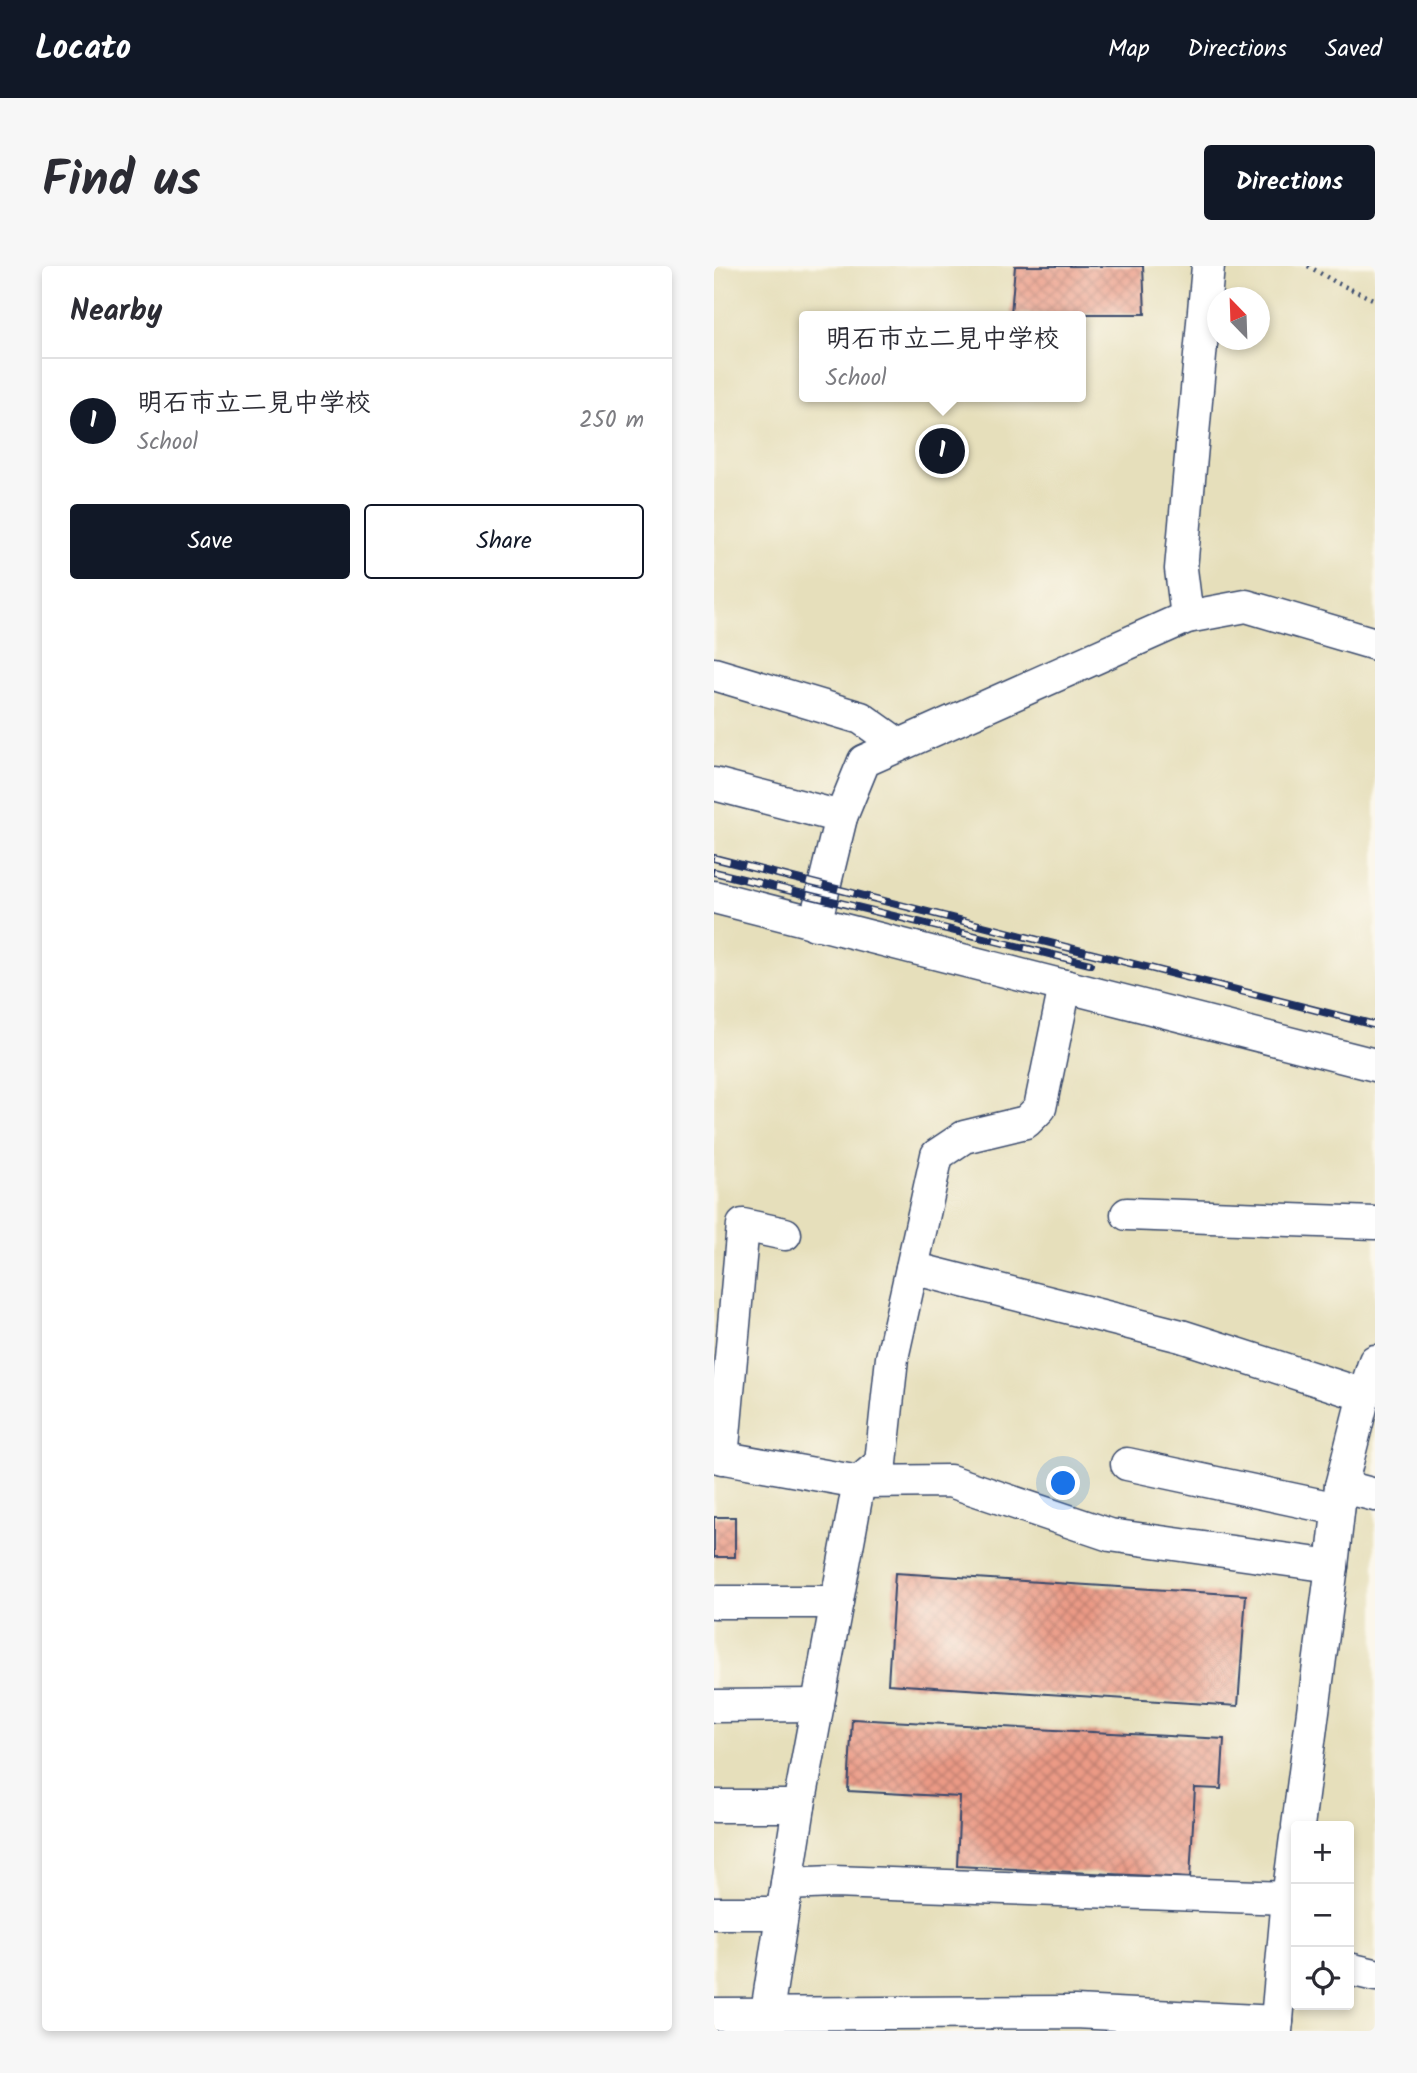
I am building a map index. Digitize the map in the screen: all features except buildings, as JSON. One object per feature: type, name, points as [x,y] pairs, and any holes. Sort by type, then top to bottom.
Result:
[{"type":"street","points":[[1187,617],[1181,569],[1208,266]]},
{"type":"street","points":[[816,924],[841,817],[864,761],[1187,617],[1245,606],[1375,643]]},
{"type":"street","points":[[714,674],[861,719],[899,745]]},
{"type":"street","points":[[714,784],[841,817]]},
{"type":"street","points":[[714,897],[1375,1065]]},
{"type":"street","points":[[766,2022],[799,1806],[859,1482],[881,1463],[892,1359],[937,1155],[964,1137],[1026,1122],[1040,1108],[1065,986]]},
{"type":"street","points":[[1127,1214],[1375,1223]]},
{"type":"street","points":[[785,1234],[743,1225],[718,1457],[859,1482],[950,1481],[1110,1535],[1332,1566]]},
{"type":"street","points":[[912,1269],[1181,1336],[1364,1395]]},
{"type":"street","points":[[1299,1821],[1340,1498],[1364,1395],[1375,1361]]},
{"type":"street","points":[[1127,1464],[1340,1498],[1375,1494]]},
{"type":"street","points":[[714,1602],[837,1602]]},
{"type":"street","points":[[714,1706],[818,1705]]},
{"type":"street","points":[[714,1806],[799,1806]]},
{"type":"street","points":[[714,2014],[766,2022],[1108,2022],[1276,2027],[1289,1957],[1288,1898],[1291,1875]]},
{"type":"street","points":[[714,1913],[847,1882],[1288,1898]]},
{"type":"street","points":[[1354,1970],[1375,1975]]},
{"type":"path","points":[[1308,266],[1336,283],[1375,300]]},
{"type":"railway","points":[[714,858],[1375,1025]]},
{"type":"railway","points":[[714,872],[1090,964]]},
{"type":"place","name":"明石市立二見中学校","points":[[942,451]]}]
